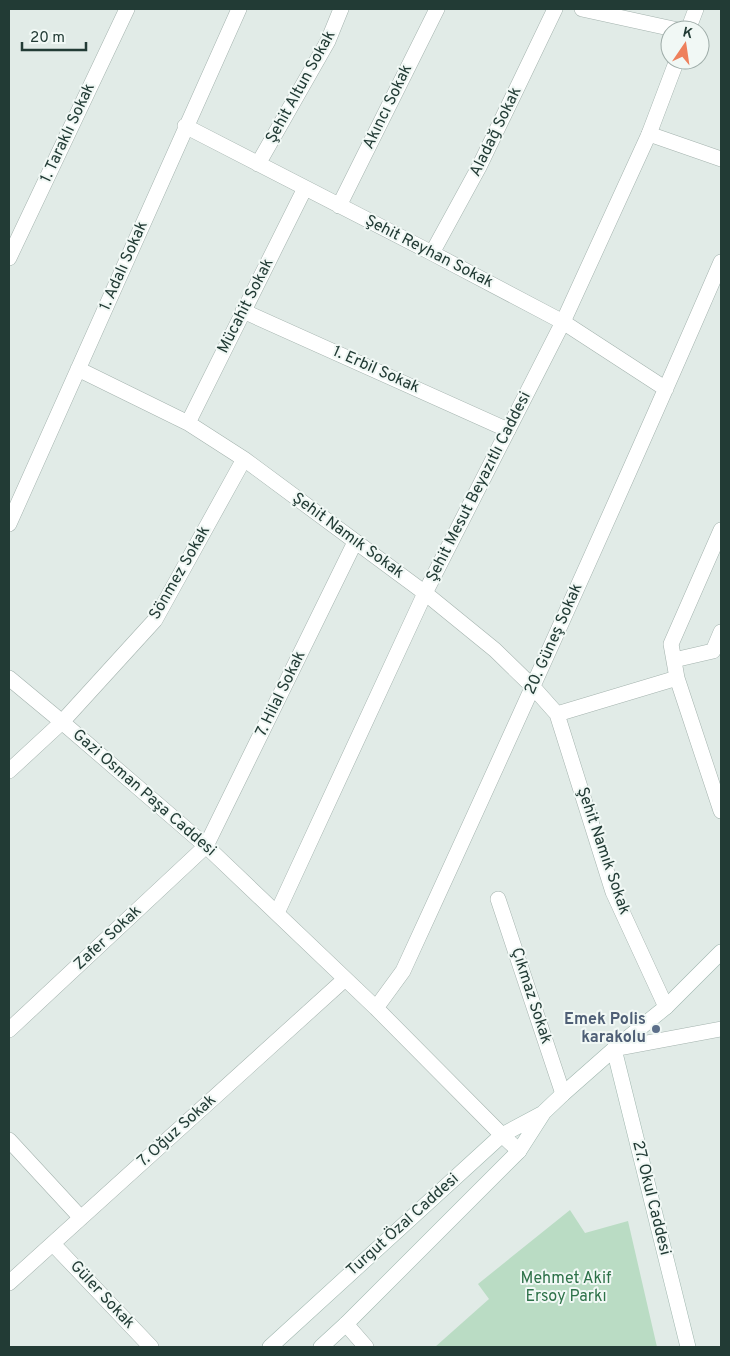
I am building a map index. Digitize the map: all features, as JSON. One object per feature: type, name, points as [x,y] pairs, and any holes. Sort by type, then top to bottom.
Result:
[{"type":"street","name":"1. Taraklı Sokak","points":[[9,258],[128,9]]},
{"type":"street","name":"1. Adalı Sokak","points":[[9,524],[185,126],[239,9]]},
{"type":"street","name":"Şehit Altun Sokak","points":[[258,164],[328,41],[341,9]]},
{"type":"street","name":"Akıncı Sokak","points":[[339,206],[437,9]]},
{"type":"street","name":"Aladağ Sokak","points":[[432,253],[480,167],[555,9]]},
{"type":"street","points":[[582,9],[660,26]]},
{"type":"street","name":"Şehit Mesut Beyazıtlı Caddesi","points":[[277,912],[425,593],[563,322],[649,134],[673,70]]},
{"type":"street","name":"Şehit Reyhan Sokak","points":[[185,126],[563,322],[666,389]]},
{"type":"street","points":[[649,134],[721,159]]},
{"type":"street","name":"Mücahit Sokak","points":[[188,423],[305,188]]},
{"type":"street","name":"20. Güneş Sokak","points":[[376,1008],[403,971],[533,687],[721,262]]},
{"type":"street","name":"1. Erbil Sokak","points":[[243,311],[508,430]]},
{"type":"street","name":"Şehit Namık Sokak","points":[[78,369],[188,423],[244,459],[425,593],[495,650],[533,687],[557,714],[613,892],[666,1007]]},
{"type":"street","name":"Sönmez Sokak","points":[[9,771],[62,722],[155,620],[244,459]]},
{"type":"street","points":[[721,530],[671,644],[677,678],[721,811]]},
{"type":"street","name":"7. Hilal Sokak","points":[[206,846],[355,542]]},
{"type":"street","points":[[674,660],[713,650],[721,632]]},
{"type":"street","name":"Gazi Osman Paşa Caddesi","points":[[9,678],[206,846],[376,1008],[519,1151]]},
{"type":"street","points":[[557,714],[677,678]]},
{"type":"street","name":"Zafer Sokak","points":[[9,1030],[206,846]]},
{"type":"street","name":"Çıkmaz Sokak","points":[[498,899],[563,1094]]},
{"type":"street","name":"Turgut Özal Caddesi","points":[[321,1347],[519,1151],[544,1112],[614,1049],[666,1007],[721,952]]},
{"type":"street","name":"7. Oğuz Sokak","points":[[9,1284],[345,979]]},
{"type":"street","points":[[614,1049],[721,1029]]},
{"type":"street","name":"27. Okul Caddesi","points":[[614,1049],[688,1347]]},
{"type":"street","name":"Turgut Özal Caddesi","points":[[270,1347],[502,1135],[544,1112]]},
{"type":"street","points":[[9,1140],[82,1218]]},
{"type":"street","name":"Güler Sokak","points":[[53,1244],[151,1347]]},
{"type":"street","points":[[346,1324],[366,1347]]},
{"type":"green space","name":"Mehmet Akif Ersoy Parkı","points":[[570,1210],[585,1233],[628,1221],[657,1347],[435,1347],[489,1299],[478,1284]]},
{"type":"place","name":"Emek Polis karakolu","points":[[656,1029]]}]
